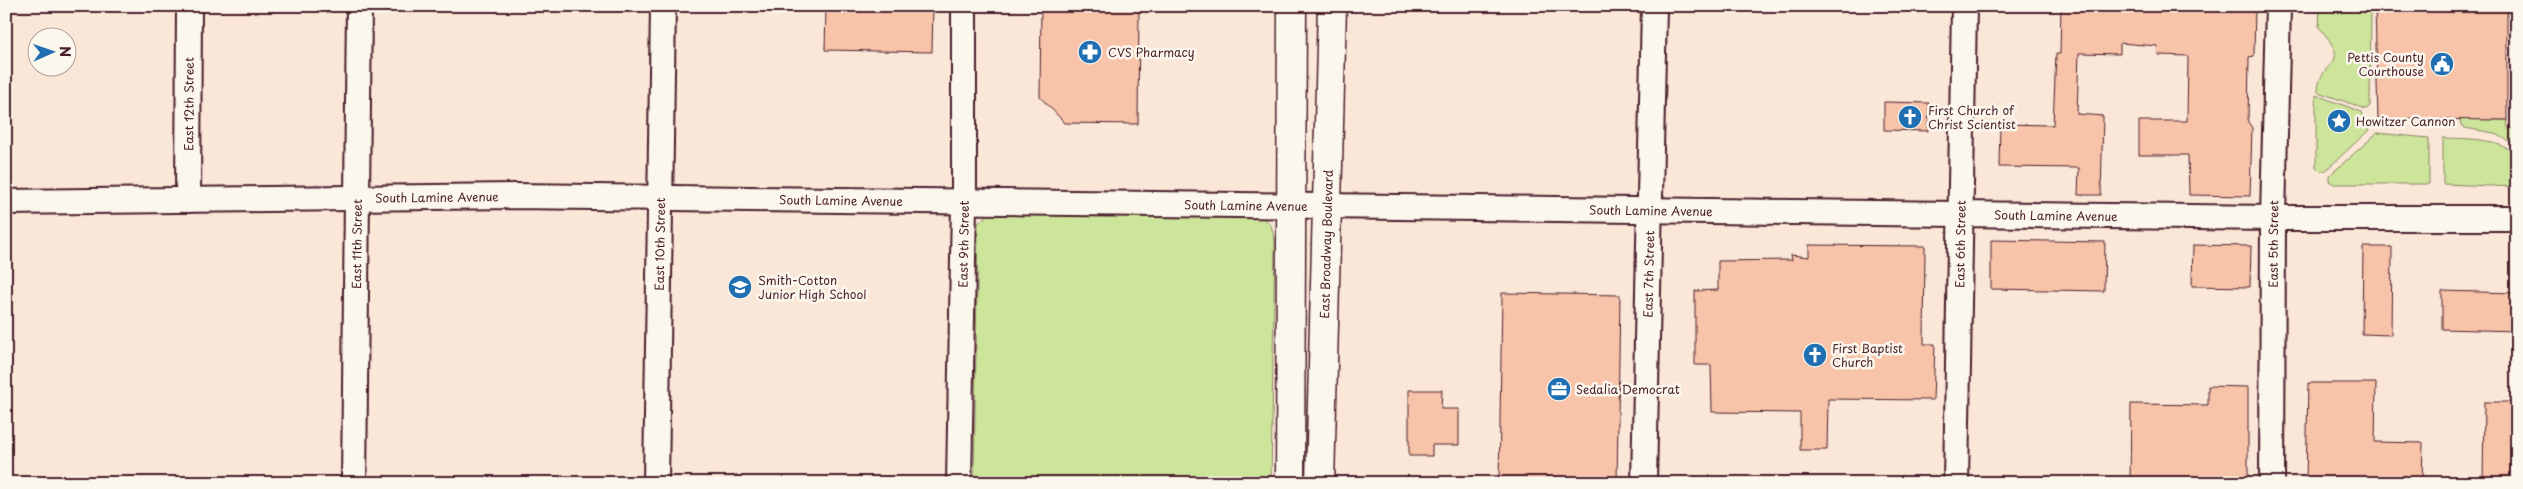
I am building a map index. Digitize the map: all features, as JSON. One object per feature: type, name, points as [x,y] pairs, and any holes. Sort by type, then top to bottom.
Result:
[{"type":"highway","points":[[1290,483],[1292,6]]},
{"type":"highway","name":"East Broadway Boulevard","points":[[1320,483],[1332,6]]},
{"type":"street","name":"East 12th Street","points":[[188,200],[189,6]]},
{"type":"street","name":"East 11th Street","points":[[354,483],[359,6]]},
{"type":"street","name":"East 10th Street","points":[[656,483],[663,6]]},
{"type":"street","name":"East 9th Street","points":[[959,483],[964,204],[964,6]]},
{"type":"street","name":"East 7th Street","points":[[1644,483],[1654,6]]},
{"type":"street","name":"East 6th Street","points":[[1956,483],[1964,6]]},
{"type":"street","name":"East 5th Street","points":[[2272,483],[2273,218],[2278,6]]},
{"type":"street","name":"South Lamine Avenue","points":[[6,202],[497,196],[964,204],[1290,207],[1328,205],[2273,218],[2517,218]]},
{"type":"green space","points":[[2320,6],[2371,6],[2370,106],[2366,109],[2318,92],[2320,81],[2335,57],[2335,50],[2319,27]]},
{"type":"green space","points":[[2316,95],[2362,112],[2369,130],[2325,171],[2320,171],[2316,167]]},
{"type":"green space","points":[[2460,119],[2507,120],[2508,128],[2517,128],[2517,145],[2494,133],[2465,128],[2461,125]]},
{"type":"green space","points":[[2377,133],[2429,138],[2429,184],[2334,184],[2329,181],[2329,176]]},
{"type":"green space","points":[[2443,138],[2482,140],[2508,149],[2517,155],[2517,187],[2443,184]]},
{"type":"green space","points":[[999,210],[1260,215],[1271,225],[1275,241],[1271,483],[974,483],[978,223],[988,215]]},
{"type":"building","points":[[842,6],[933,8],[932,52],[825,50],[826,9],[842,9]]},
{"type":"building","name":"CVS Pharmacy","points":[[1041,6],[1139,6],[1138,124],[1065,123],[1040,97]]},
{"type":"building","points":[[2061,6],[2255,6],[2254,56],[2249,57],[2248,122],[2252,128],[2250,196],[2189,195],[2188,155],[2139,155],[2139,121],[2187,121],[2188,56],[2158,55],[2157,46],[2120,43],[2120,54],[2079,53],[2077,114],[2103,116],[2101,195],[2078,195],[2079,168],[1999,167],[2000,124],[2053,125],[2056,54],[2060,54]]},
{"type":"building","name":"Pettis County Courthouse","points":[[2375,7],[2507,8],[2507,120],[2378,119]]},
{"type":"building","name":"First Church of Christ Scientist","points":[[1884,102],[1929,103],[1928,131],[1884,130]]},
{"type":"building","points":[[1991,240],[2105,242],[2104,291],[1991,289]]},
{"type":"building","name":"First Baptist Church","points":[[1809,245],[1925,246],[1924,344],[1935,344],[1933,400],[1828,399],[1827,450],[1800,450],[1800,413],[1712,412],[1711,365],[1695,365],[1695,291],[1718,290],[1718,261],[1792,260],[1791,255],[1809,257]]},
{"type":"building","points":[[2193,245],[2251,246],[2250,287],[2192,286]]},
{"type":"building","points":[[2363,247],[2392,247],[2391,335],[2362,334]]},
{"type":"building","points":[[2442,291],[2517,293],[2517,331],[2442,329]]},
{"type":"building","name":"Sedalia Democrat","points":[[1502,293],[1620,295],[1617,483],[1499,483]]},
{"type":"building","points":[[2308,383],[2376,383],[2375,442],[2423,443],[2422,483],[2306,483]]},
{"type":"building","points":[[2208,386],[2248,387],[2248,483],[2130,483],[2131,404],[2208,405]]},
{"type":"building","points":[[1409,390],[1442,390],[1441,409],[1459,409],[1459,445],[1432,445],[1432,456],[1409,456]]},
{"type":"building","points":[[2484,402],[2517,402],[2517,483],[2483,483]]},
{"type":"place","name":"CVS Pharmacy","points":[[1090,52]]},
{"type":"place","name":"Pettis County Courthouse","points":[[2442,64]]},
{"type":"place","name":"First Church of Christ Scientist","points":[[1910,117]]},
{"type":"place","name":"Howitzer Cannon","points":[[2339,121]]},
{"type":"place","name":"Smith-Cotton Junior High School","points":[[740,287]]},
{"type":"place","name":"First Baptist Church","points":[[1815,355]]},
{"type":"place","name":"Sedalia Democrat","points":[[1559,389]]}]
